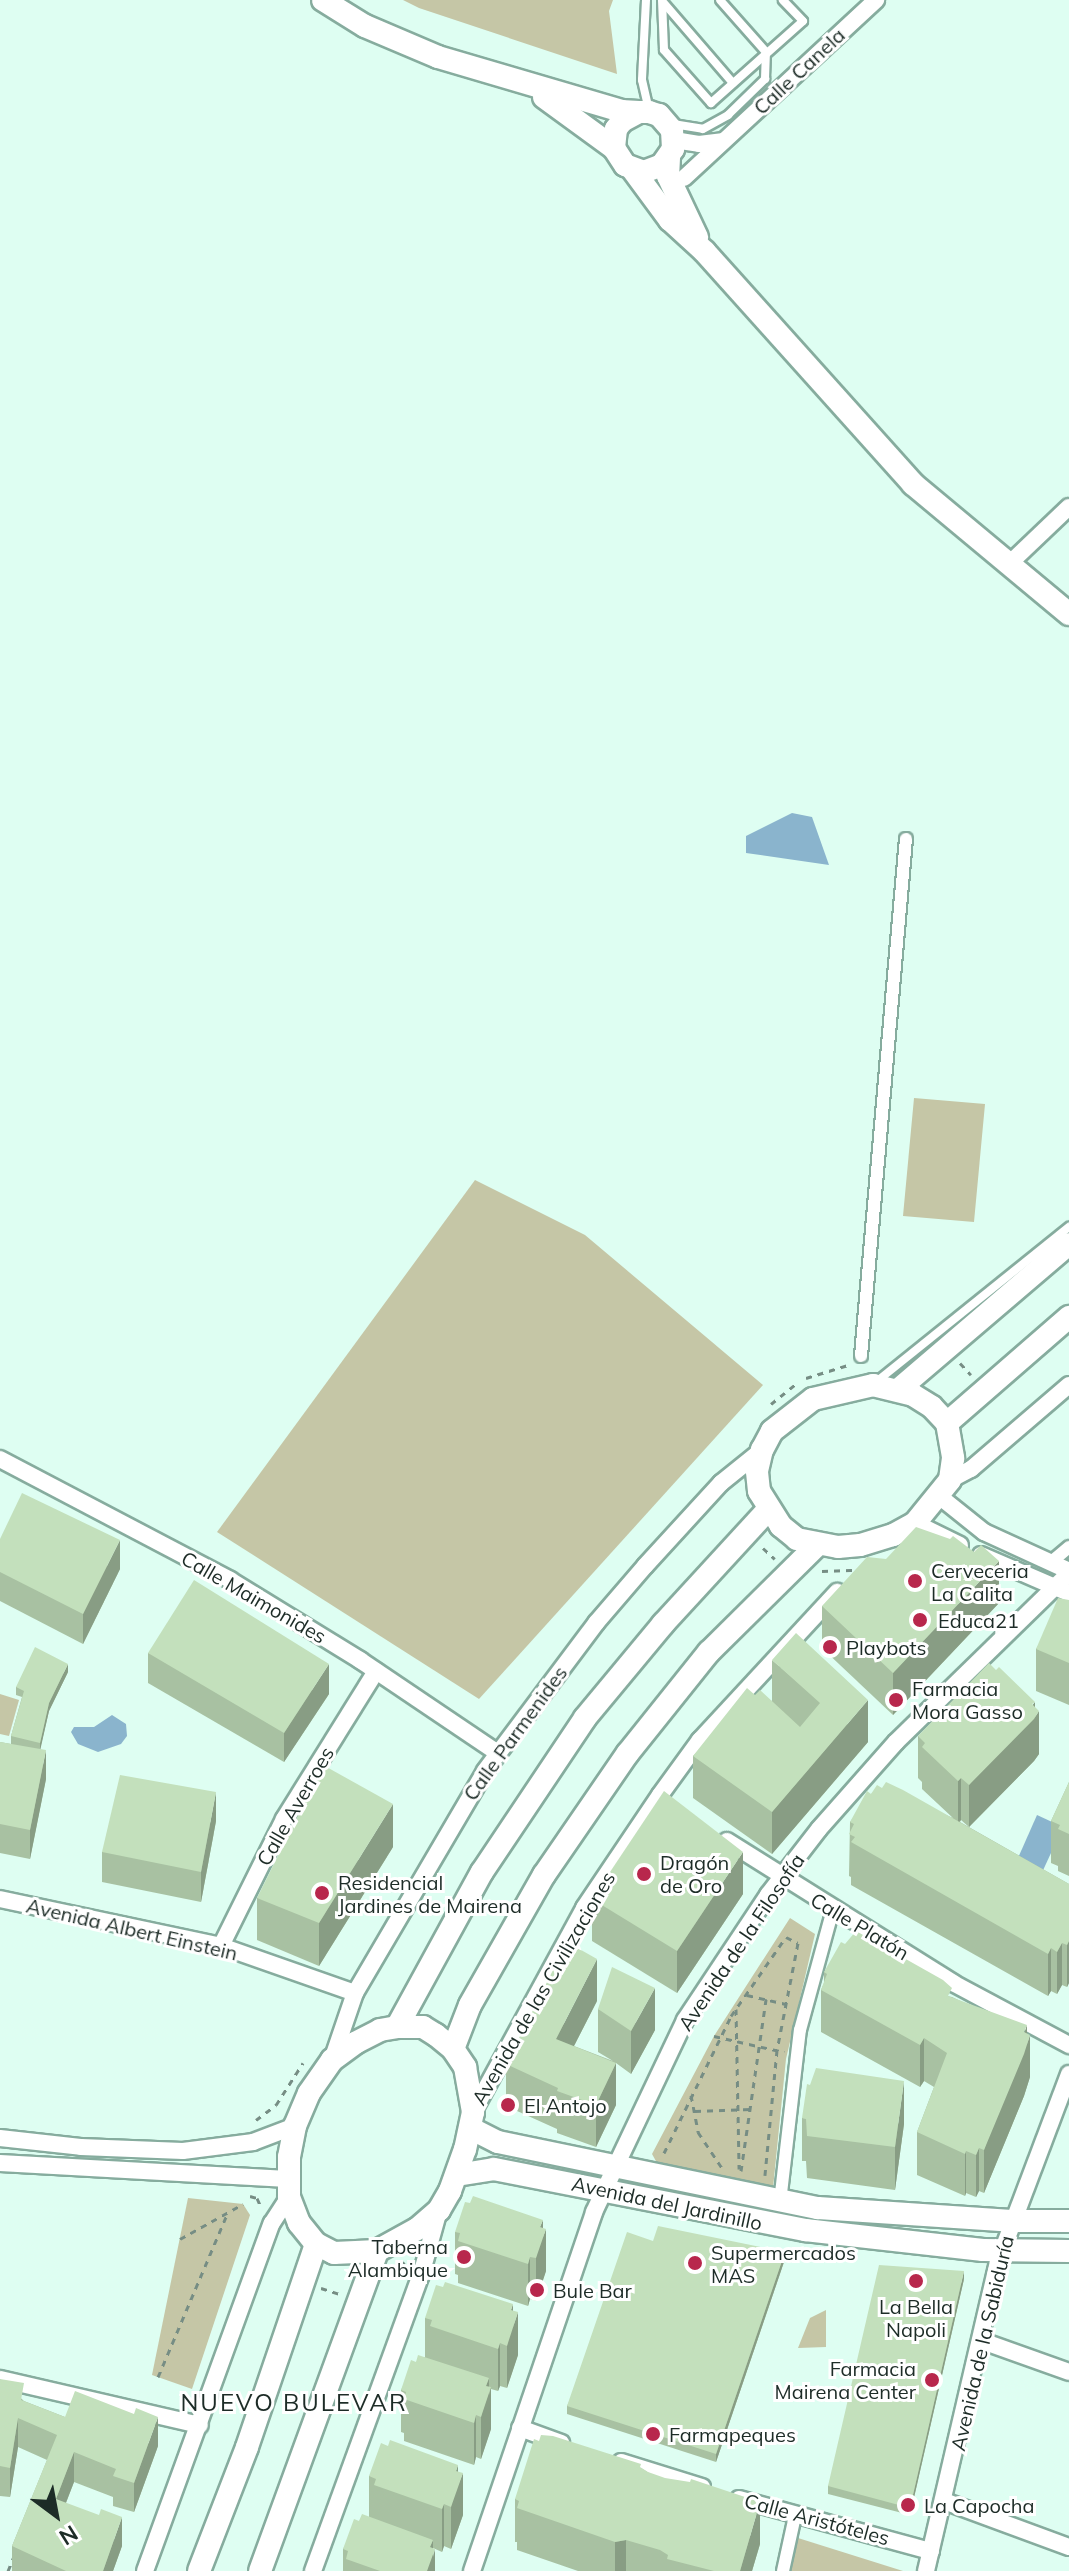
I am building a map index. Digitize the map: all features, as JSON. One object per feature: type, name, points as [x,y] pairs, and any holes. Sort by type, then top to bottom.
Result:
[{"type":"street","points":[[323,0],[365,26],[438,57],[621,111],[699,144],[722,141]]},
{"type":"street","name":"Calle Canela","points":[[684,178],[876,0]]},
{"type":"street","points":[[526,85],[585,124],[614,148]]},
{"type":"street","points":[[660,129],[622,121],[616,129],[614,148],[618,158],[633,170],[670,220],[705,252],[913,484],[1069,614]]},
{"type":"street","points":[[633,170],[653,170],[660,129]]},
{"type":"street","points":[[660,129],[668,176],[705,252]]},
{"type":"street","points":[[1008,565],[1069,507]]},
{"type":"street","points":[[861,1356],[906,839]]},
{"type":"street","points":[[899,1389],[1069,1244]]},
{"type":"street","points":[[947,1423],[1069,1317]]},
{"type":"street","points":[[944,1488],[953,1458],[947,1423],[932,1407],[899,1389],[873,1385],[813,1399],[772,1431],[762,1450],[758,1481],[768,1510],[797,1539],[817,1545],[860,1545],[893,1535],[915,1523],[944,1488],[971,1469],[1069,1385]]},
{"type":"street","name":"Calle Parmenides","points":[[332,2060],[355,1993],[392,1924],[498,1753],[596,1623],[645,1566],[721,1483],[762,1450]]},
{"type":"street","name":"Calle Maimonides","points":[[0,1459],[230,1580],[376,1671],[498,1753]]},
{"type":"street","points":[[944,1488],[984,1532],[1069,1572]]},
{"type":"street","points":[[397,2027],[482,1872],[585,1718],[663,1624],[768,1510]]},
{"type":"street","points":[[915,1523],[1062,1590]]},
{"type":"street","points":[[868,1561],[893,1535]]},
{"type":"street","points":[[453,2049],[470,2005],[537,1888],[628,1753],[709,1652],[817,1545]]},
{"type":"street","points":[[1050,1563],[1069,1547]]},
{"type":"street","name":"Avenida de la Filosofía","points":[[472,2571],[604,2189],[685,2020],[781,1878],[896,1742],[1062,1590],[1069,1572]]},
{"type":"street","name":"Avenida de las Civilizaciones","points":[[472,2120],[584,1908],[660,1795],[700,1740],[849,1580]]},
{"type":"street","name":"Calle Averroes","points":[[221,1946],[284,1819],[376,1671]]},
{"type":"street","points":[[660,1795],[675,1805]]},
{"type":"street","name":"Calle Platón","points":[[713,1831],[781,1878],[953,1983],[1069,2045]]},
{"type":"street","name":"Avenida Albert Einstein","points":[[0,1899],[221,1946],[355,1993]]},
{"type":"street","points":[[780,2202],[800,2030],[833,1909]]},
{"type":"street","points":[[145,2571],[272,2223],[289,2188],[295,2126],[309,2093],[332,2060],[367,2036],[397,2027],[423,2027],[453,2049],[465,2067],[472,2120],[457,2175],[439,2210],[421,2275],[313,2571]]},
{"type":"street","name":"Avenida de la Sabiduría","points":[[926,2571],[1002,2251],[1069,2074]]},
{"type":"street","name":"Avenida del Jardinillo","points":[[472,2120],[498,2142],[780,2202],[818,2208],[1012,2221],[1069,2221]]},
{"type":"street","points":[[0,2138],[95,2148],[183,2151],[253,2142],[295,2126]]},
{"type":"street","points":[[0,2163],[289,2188]]},
{"type":"street","name":"Avenida del Jardinillo","points":[[457,2175],[494,2169],[775,2225],[1002,2251],[1069,2251]]},
{"type":"street","points":[[289,2188],[299,2223],[316,2244],[334,2253],[377,2251],[417,2229],[439,2210]]},
{"type":"street","points":[[199,2571],[247,2447],[316,2244]]},
{"type":"street","points":[[260,2571],[377,2251]]},
{"type":"street","points":[[982,2341],[1069,2372]]},
{"type":"street","points":[[0,2379],[200,2425]]},
{"type":"street","points":[[520,2428],[572,2446]]},
{"type":"street","name":"Calle Aristóteles","points":[[602,2456],[795,2516],[931,2551]]},
{"type":"street","points":[[944,2501],[1069,2547]]},
{"type":"street","points":[[783,2571],[795,2516]]},
{"type":"lane","points":[[646,0],[642,80],[660,129],[703,129],[728,115],[765,79],[766,52],[720,0]]},
{"type":"lane","points":[[662,0],[664,50],[711,103],[803,21],[783,0]]},
{"type":"lane","points":[[662,0],[733,83]]},
{"type":"lane","points":[[873,1385],[1069,1227]]},
{"type":"path","points":[[747,1532],[788,1572]]},
{"type":"path","points":[[677,2157],[662,2153],[736,2009],[786,1937],[798,1943],[777,2050],[765,2175]]},
{"type":"path","points":[[746,1994],[786,2004]]},
{"type":"path","points":[[736,2009],[741,2171],[766,1999]]},
{"type":"path","points":[[714,2036],[787,2053]]},
{"type":"path","points":[[691,2094],[698,2132],[722,2168],[707,2164]]},
{"type":"path","points":[[695,2111],[751,2109]]},
{"type":"path","points":[[180,2239],[243,2204]]},
{"type":"path","points":[[158,2377],[228,2212]]},
{"type":"path","points":[[303,2282],[360,2300]]},
{"type":"path","points":[[8,2571],[14,2556]]},
{"type":"green space","points":[[403,0],[613,0],[609,11],[617,74],[419,8]]},
{"type":"green space","points":[[914,1098],[985,1104],[974,1222],[903,1216]]},
{"type":"green space","points":[[475,1180],[585,1235],[763,1385],[479,1699],[217,1532]]},
{"type":"green space","points":[[0,1694],[19,1700],[9,1736],[0,1734]]},
{"type":"green space","points":[[790,1918],[815,1934],[786,2059],[773,2188],[657,2163],[652,2154],[714,2036]]},
{"type":"green space","points":[[188,2198],[243,2204],[250,2215],[192,2389],[152,2375]]},
{"type":"green space","points":[[826,2310],[826,2347],[798,2348],[810,2318]]},
{"type":"green space","points":[[798,2538],[903,2571],[791,2571]]},
{"type":"water","points":[[792,813],[812,817],[829,865],[746,853],[746,836]]},
{"type":"water","points":[[112,1715],[126,1724],[127,1736],[121,1744],[98,1752],[78,1744],[71,1732],[74,1727],[94,1727]]},
{"type":"water","points":[[1037,1815],[1063,1827],[1039,1879],[1014,1867]]},
{"type":"building","points":[[22,1493],[120,1540],[83,1614],[0,1572],[0,1539]]},
{"type":"building","points":[[916,1527],[950,1539],[953,1536],[974,1552],[981,1545],[999,1561],[893,1673],[822,1606],[867,1557],[886,1559]]},
{"type":"building","points":[[194,1580],[329,1664],[284,1733],[148,1653]]},
{"type":"building","points":[[1058,1598],[1069,1600],[1069,1663],[1036,1649]]},
{"type":"building","points":[[796,1633],[868,1700],[772,1812],[693,1756],[747,1688],[755,1695],[760,1690],[800,1727],[820,1703],[772,1660]]},
{"type":"building","points":[[35,1647],[68,1664],[49,1703],[40,1743],[11,1736],[24,1691],[16,1687]]},
{"type":"building","points":[[989,1663],[996,1670],[999,1667],[1035,1702],[1032,1704],[1039,1711],[969,1785],[961,1778],[958,1781],[922,1747],[925,1743],[918,1736]]},
{"type":"building","points":[[0,1742],[46,1750],[30,1830],[0,1824]]},
{"type":"building","points":[[323,1765],[393,1804],[319,1923],[257,1898]]},
{"type":"building","points":[[120,1775],[216,1792],[201,1872],[102,1852]]},
{"type":"building","points":[[886,1782],[1069,1884],[1067,1945],[1062,1943],[1057,1952],[1051,1948],[1048,1954],[851,1842],[855,1837],[849,1834],[854,1824],[850,1822],[867,1791],[871,1794],[877,1785],[882,1788]]},
{"type":"building","points":[[1069,1782],[1069,1834],[1051,1821]]},
{"type":"building","points":[[664,1791],[743,1852],[677,1951],[592,1899]]},
{"type":"building","points":[[856,1931],[943,1980],[952,1988],[948,1996],[1027,2025],[1024,2032],[1030,2035],[1024,2054],[984,2150],[979,2148],[976,2155],[966,2151],[965,2154],[917,2132],[947,2053],[924,2038],[920,2045],[821,1990],[827,1974],[824,1972],[841,1942],[845,1944]]},
{"type":"building","points":[[567,1942],[597,1959],[556,2039],[616,2063],[596,2105],[557,2091],[558,2088],[506,2064]]},
{"type":"building","points":[[612,1967],[655,1988],[631,2031],[598,2009]]},
{"type":"building","points":[[816,2068],[904,2081],[895,2147],[807,2136],[806,2119],[802,2118],[807,2084],[810,2085]]},
{"type":"building","points":[[473,2196],[543,2220],[540,2227],[546,2229],[536,2258],[530,2257],[528,2264],[458,2241],[460,2233],[455,2232],[465,2202],[470,2203]]},
{"type":"building","points":[[658,2226],[785,2252],[716,2454],[567,2406],[627,2232],[653,2241]]},
{"type":"building","points":[[879,2265],[964,2271],[910,2508],[828,2486]]},
{"type":"building","points":[[445,2282],[513,2304],[511,2310],[518,2312],[507,2346],[500,2343],[498,2349],[430,2326],[432,2320],[425,2318],[436,2285],[443,2287]]},
{"type":"building","points":[[418,2355],[489,2378],[486,2386],[491,2387],[481,2417],[476,2415],[474,2423],[404,2399],[406,2392],[401,2390],[411,2360],[416,2362]]},
{"type":"building","points":[[0,2379],[24,2383],[21,2400],[65,2417],[75,2391],[134,2414],[136,2408],[158,2417],[134,2483],[113,2476],[116,2469],[74,2452],[56,2499],[99,2515],[101,2509],[122,2517],[103,2571],[66,2571],[12,2546],[57,2435],[18,2418],[10,2468],[0,2466]]},
{"type":"building","points":[[541,2435],[641,2464],[640,2467],[648,2472],[665,2478],[690,2482],[691,2479],[760,2502],[740,2571],[714,2571],[667,2559],[668,2555],[660,2550],[626,2540],[615,2542],[517,2508],[519,2501],[515,2499],[534,2439],[539,2441]]},
{"type":"building","points":[[390,2440],[458,2465],[456,2471],[463,2473],[451,2507],[444,2504],[442,2509],[374,2485],[376,2479],[369,2476],[381,2443],[388,2446]]},
{"type":"building","points":[[362,2514],[433,2540],[430,2547],[435,2549],[427,2571],[380,2571],[346,2559],[348,2551],[343,2549],[354,2519],[359,2521]]},
{"type":"place","name":"Cerveceria La Calita","points":[[915,1581]]},
{"type":"place","name":"Educa21","points":[[920,1620]]},
{"type":"place","name":"Playbots","points":[[830,1647]]},
{"type":"place","name":"Farmacia Mora Gasso","points":[[896,1700]]},
{"type":"place","name":"Dragón de Oro","points":[[644,1874]]},
{"type":"place","name":"Residencial Jardines de Mairena","points":[[322,1893]]},
{"type":"place","name":"El Antojo","points":[[508,2105]]},
{"type":"place","name":"Taberna Alambique","points":[[464,2257]]},
{"type":"place","name":"Supermercados MAS","points":[[695,2263]]},
{"type":"place","name":"La Bella Napoli","points":[[916,2281]]},
{"type":"place","name":"Bule Bar","points":[[537,2290]]},
{"type":"place","name":"Farmacia Mairena Center","points":[[932,2380]]},
{"type":"place","name":"Farmapeques","points":[[653,2434]]},
{"type":"place","name":"La Capocha","points":[[908,2505]]},
{"type":"district","name":"NUEVO BULEVAR","points":[[294,2403]]}]
